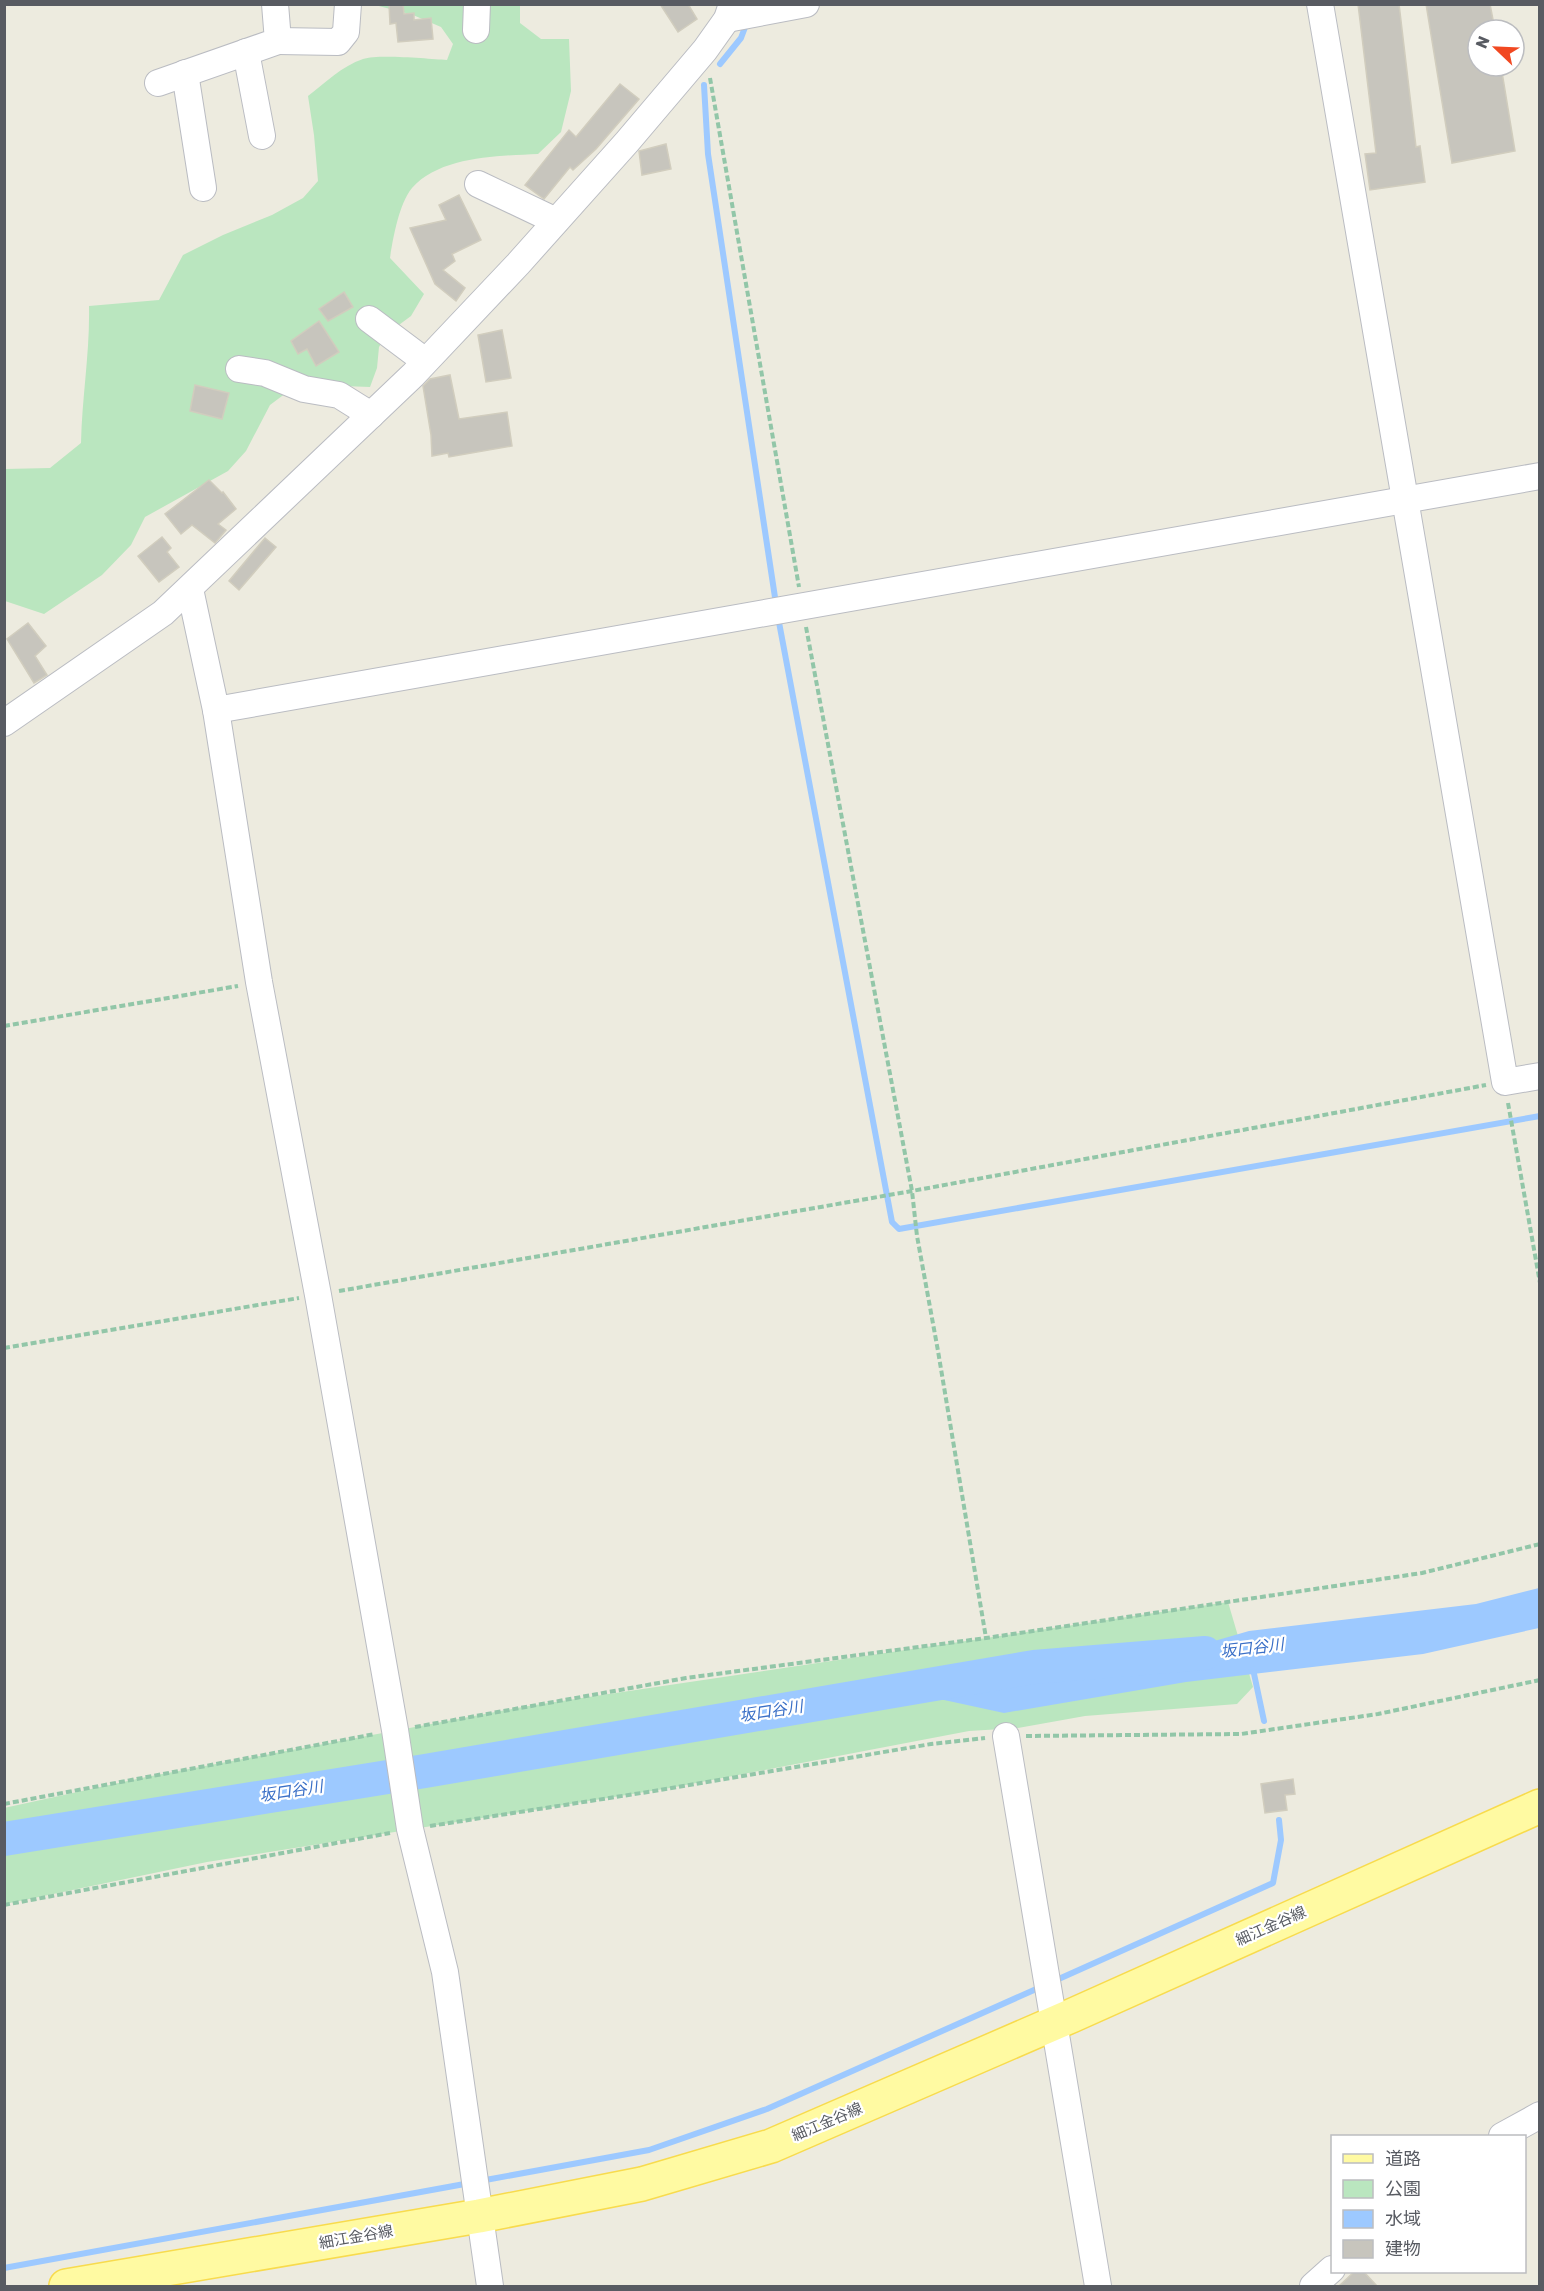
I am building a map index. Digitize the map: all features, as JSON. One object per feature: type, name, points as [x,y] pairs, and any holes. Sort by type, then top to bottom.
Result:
[{"type":"main road","name":"細江金谷線","points":[[66,2286],[477,2205],[642,2184],[771,2146],[1052,2009],[1539,1806]]},
{"type":"street","points":[[275,4],[278,41]]},
{"type":"street","points":[[158,82],[278,41],[338,42],[346,32],[348,4]]},
{"type":"street","points":[[476,30],[477,4]]},
{"type":"street","points":[[4,723],[163,613],[371,415],[425,361],[556,221],[738,14],[806,4]]},
{"type":"street","points":[[1320,4],[1505,1082],[1539,1076]]},
{"type":"street","points":[[246,52],[262,136]]},
{"type":"street","points":[[185,73],[203,188]]},
{"type":"street","points":[[478,184],[556,221]]},
{"type":"street","points":[[369,319],[425,361]]},
{"type":"street","points":[[239,369],[265,374],[304,388],[339,395],[371,415]]},
{"type":"street","points":[[216,710],[1539,476]]},
{"type":"street","points":[[190,589],[216,710],[259,982],[318,1295],[395,1730],[410,1829],[445,1972],[490,2286]]},
{"type":"street","points":[[1006,1736],[1098,2286]]},
{"type":"street","points":[[1504,2135],[1539,2115]]},
{"type":"street","points":[[1313,2286],[1331,2270]]},
{"type":"path","points":[[4,1026],[259,982]]},
{"type":"path","points":[[4,1348],[912,1191],[1505,1082]]},
{"type":"path","points":[[1509,1108],[1539,1282]]},
{"type":"path","points":[[912,1191],[917,1236],[986,1638]]},
{"type":"path","points":[[4,1804],[686,1678],[986,1638],[1422,1573],[1539,1545]]},
{"type":"path","points":[[4,1905],[410,1829],[662,1790],[931,1744],[1006,1736],[1241,1734],[1378,1714],[1539,1680]]},
{"type":"green space","points":[[375,5],[520,5],[520,23],[541,39],[569,39],[571,91],[561,132],[538,154],[488,157],[454,164],[424,177],[412,188],[400,212],[390,258],[424,294],[411,316],[388,333],[379,347],[377,368],[370,387],[343,386],[306,378],[270,405],[246,451],[228,471],[145,517],[131,545],[102,575],[44,614],[5,601],[5,469],[50,468],[81,443],[89,306],[159,300],[183,255],[223,235],[272,215],[303,198],[318,181],[308,96],[341,70],[355,62],[370,58],[447,60],[453,44],[441,27],[413,15]]},
{"type":"green space","points":[[1228,1602],[1253,1687],[1237,1704],[1085,1716],[1018,1728],[969,1731],[670,1788],[207,1862],[5,1904],[4,1808],[146,1777],[528,1706]]},
{"type":"water","points":[[1539,1588],[1539,1628],[1423,1654],[1186,1682],[1004,1713],[898,1690],[984,1676],[1090,1677],[1249,1631],[1476,1604]]},
{"type":"building","points":[[389,4],[403,4],[404,14],[414,13],[414,20],[431,18],[433,39],[398,42],[396,23],[390,24]]},
{"type":"building","points":[[660,4],[688,4],[697,19],[678,32]]},
{"type":"building","points":[[1358,4],[1399,4],[1416,147],[1420,146],[1425,182],[1370,190],[1365,154],[1376,153]]},
{"type":"building","points":[[1426,4],[1490,4],[1493,18],[1466,18],[1466,78],[1503,78],[1515,151],[1452,163]]},
{"type":"building","points":[[620,84],[639,99],[596,149],[573,170],[570,167],[544,199],[525,185],[569,130],[576,137]]},
{"type":"building","points":[[666,144],[671,169],[642,175],[639,151]]},
{"type":"building","points":[[459,195],[481,240],[452,254],[455,261],[443,270],[465,288],[456,301],[435,284],[410,228],[446,220],[439,205]]},
{"type":"building","points":[[344,292],[353,307],[328,321],[319,309]]},
{"type":"building","points":[[319,321],[339,352],[316,366],[307,349],[298,354],[291,341]]},
{"type":"building","points":[[502,330],[511,378],[486,382],[478,335]]},
{"type":"building","points":[[450,375],[459,419],[507,412],[512,446],[449,457],[448,453],[432,456],[423,386],[430,379]]},
{"type":"building","points":[[195,385],[229,393],[222,419],[190,411]]},
{"type":"building","points":[[209,480],[223,492],[236,509],[218,524],[226,530],[215,543],[192,525],[181,534],[165,514]]},
{"type":"building","points":[[162,537],[171,548],[167,552],[179,567],[159,582],[138,556]]},
{"type":"building","points":[[265,538],[276,547],[239,590],[229,581]]},
{"type":"building","points":[[28,623],[46,646],[35,656],[47,675],[34,683],[7,639]]},
{"type":"building","points":[[1293,1779],[1295,1794],[1285,1795],[1287,1810],[1265,1813],[1261,1784]]},
{"type":"building","points":[[1353,2273],[1365,2273],[1377,2286],[1339,2286]]},
{"type":"waterway","points":[[720,64],[741,38],[747,22]]},
{"type":"waterway","points":[[704,85],[708,154],[776,604]]},
{"type":"waterway","points":[[778,617],[892,1222],[899,1229],[1540,1116]]},
{"type":"waterway","name":"坂口谷川","points":[[4,1839],[425,1771],[1034,1667],[1205,1653]]},
{"type":"waterway","points":[[1253,1669],[1264,1721]]},
{"type":"waterway","points":[[1052,1982],[1273,1883],[1281,1840],[1279,1820]]},
{"type":"waterway","points":[[480,2181],[649,2150],[767,2109],[1043,1986]]},
{"type":"waterway","points":[[4,2268],[470,2183]]}]
